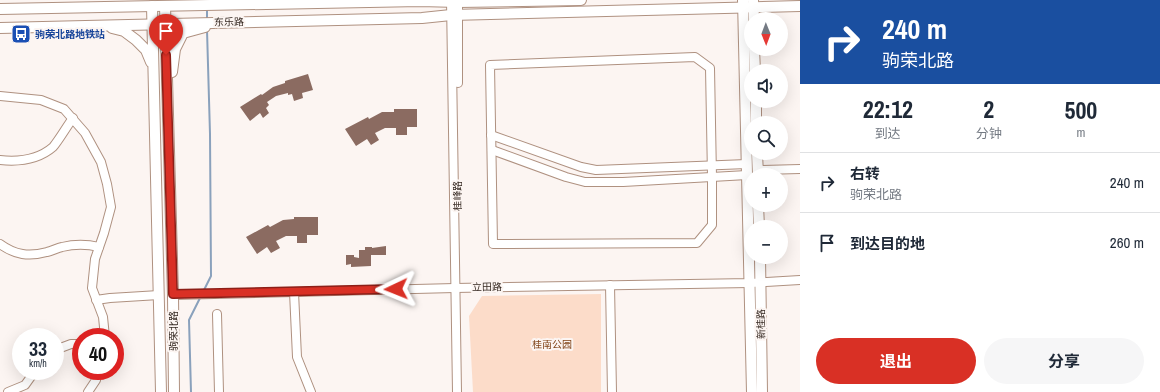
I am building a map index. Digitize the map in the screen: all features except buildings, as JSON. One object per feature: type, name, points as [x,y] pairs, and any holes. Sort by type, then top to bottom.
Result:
[{"type":"main road","points":[[93,7],[116,0]]},
{"type":"main road","name":"东乐路","points":[[0,9],[93,7],[152,3],[249,4],[581,0]]},
{"type":"main road","points":[[152,3],[161,392]]},
{"type":"main road","name":"驹荣北路","points":[[165,3],[173,294],[174,392]]},
{"type":"main road","points":[[750,168],[747,164],[748,4],[800,6]]},
{"type":"main road","name":"东乐路","points":[[0,28],[422,18],[455,15],[748,4]]},
{"type":"main road","points":[[168,102],[175,49],[183,33],[210,24]]},
{"type":"main road","points":[[99,26],[124,31],[136,40],[146,50],[153,69]]},
{"type":"main road","points":[[752,392],[755,282],[754,212]]},
{"type":"main road","name":"新桂路","points":[[759,264],[755,282],[762,392]]},
{"type":"street","name":"桂峰路","points":[[454,1],[458,392]]},
{"type":"street","points":[[695,57],[710,68],[712,225],[697,243],[493,244],[492,150],[490,65],[695,57]]},
{"type":"street","points":[[0,96],[41,100],[64,109],[85,132],[101,162],[111,207],[95,259],[92,288],[102,317],[104,328]]},
{"type":"street","points":[[0,160],[14,162],[36,158],[53,146],[73,118]]},
{"type":"street","points":[[491,135],[581,168],[596,170],[747,164]]},
{"type":"street","points":[[492,150],[566,177],[585,182],[623,182],[744,174]]},
{"type":"street","points":[[788,170],[800,169]]},
{"type":"street","points":[[0,244],[8,250],[28,256],[48,252],[60,247],[75,245],[86,244],[99,247]]},
{"type":"street","name":"立田路","points":[[173,294],[800,280]]},
{"type":"street","points":[[610,285],[612,392]]},
{"type":"street","points":[[294,292],[297,357],[310,392]]},
{"type":"street","points":[[96,300],[159,295]]},
{"type":"street","points":[[217,314],[219,392]]},
{"type":"street","points":[[8,392],[26,385],[29,380]]},
{"type":"street","points":[[88,392],[96,380]]},
{"type":"green space","name":"桂南公园","points":[[601,294],[601,392],[473,392],[469,316],[482,296]]},
{"type":"waterway","points":[[207,8],[207,20]]},
{"type":"waterway","points":[[203,292],[211,276],[210,134],[207,30]]},
{"type":"waterway","points":[[191,392],[189,320],[201,296]]},
{"type":"place","name":"驹荣北路地铁站","points":[[21,34]]},
{"type":"route","points":[[166,55],[173,294],[396,289]]}]
